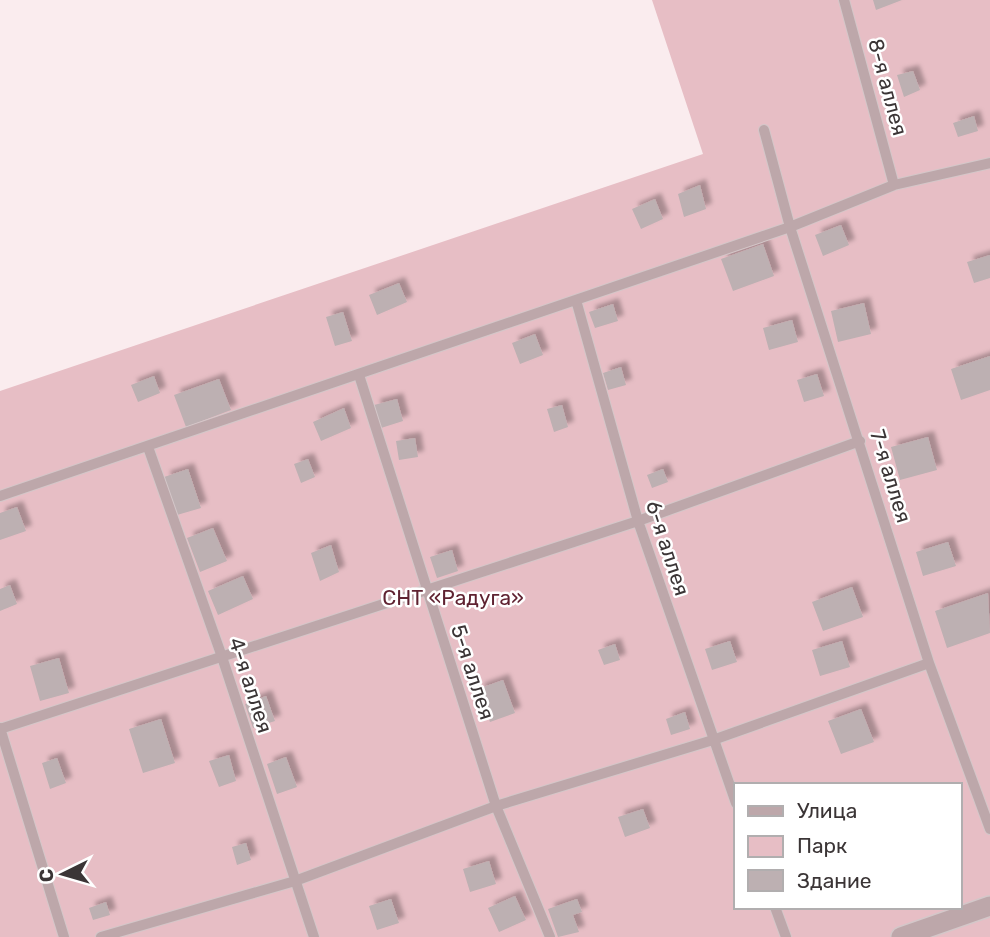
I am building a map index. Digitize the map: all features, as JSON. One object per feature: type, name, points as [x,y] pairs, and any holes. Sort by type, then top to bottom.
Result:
[{"type":"street","points":[[901,937],[990,906]]},
{"type":"lane","name":"8-я аллея","points":[[844,0],[894,185]]},
{"type":"lane","name":"7-я аллея","points":[[764,130],[790,227],[929,663],[990,829]]},
{"type":"lane","points":[[0,496],[790,227],[894,185],[990,163]]},
{"type":"lane","name":"6-я аллея","points":[[576,300],[638,521],[734,798]]},
{"type":"lane","name":"5-я аллея","points":[[359,375],[496,806],[550,937]]},
{"type":"lane","points":[[64,937],[0,729],[221,654],[426,591],[638,521],[860,441]]},
{"type":"lane","name":"4-я аллея","points":[[148,447],[221,654],[314,937]]},
{"type":"lane","points":[[101,937],[295,881],[496,806],[713,740],[929,663]]},
{"type":"lane","points":[[776,909],[786,937]]},
{"type":"green space","name":"СНТ «Радуга»","points":[[652,0],[990,0],[990,937],[0,937],[0,391],[703,154]]},
{"type":"building","points":[[873,0],[902,0],[876,10]]},
{"type":"building","points":[[913,71],[920,90],[904,97],[897,75]]},
{"type":"building","points":[[974,116],[978,131],[958,137],[953,123]]},
{"type":"building","points":[[700,185],[706,209],[684,217],[678,194]]},
{"type":"building","points":[[655,199],[663,219],[641,229],[632,209]]},
{"type":"building","points":[[841,225],[849,245],[823,256],[815,235]]},
{"type":"building","points":[[763,244],[774,276],[733,291],[721,259]]},
{"type":"building","points":[[990,255],[990,278],[974,283],[967,262]]},
{"type":"building","points":[[399,283],[407,302],[377,315],[369,295]]},
{"type":"building","points":[[864,303],[871,334],[838,342],[831,311]]},
{"type":"building","points":[[613,304],[618,321],[595,328],[589,312]]},
{"type":"building","points":[[343,312],[352,341],[335,346],[326,317]]},
{"type":"building","points":[[792,320],[798,342],[769,350],[763,328]]},
{"type":"building","points":[[535,334],[543,355],[520,364],[512,343]]},
{"type":"building","points":[[990,356],[990,390],[961,400],[951,369]]},
{"type":"building","points":[[621,367],[626,385],[608,390],[603,373]]},
{"type":"building","points":[[817,374],[824,396],[804,402],[797,380]]},
{"type":"building","points":[[154,376],[160,393],[138,402],[131,385]]},
{"type":"building","points":[[219,379],[231,410],[186,427],[174,395]]},
{"type":"building","points":[[397,399],[403,421],[381,428],[374,405]]},
{"type":"building","points":[[562,405],[568,427],[554,432],[547,409]]},
{"type":"building","points":[[344,408],[351,428],[321,441],[313,422]]},
{"type":"building","points":[[928,437],[937,470],[900,480],[891,447]]},
{"type":"building","points":[[415,438],[418,457],[399,460],[396,441]]},
{"type":"building","points":[[308,459],[315,477],[301,483],[294,464]]},
{"type":"building","points":[[188,469],[201,508],[177,515],[164,477]]},
{"type":"building","points":[[663,469],[668,482],[652,488],[647,475]]},
{"type":"building","points":[[17,507],[26,531],[0,540],[0,513]]},
{"type":"building","points":[[213,528],[227,561],[200,572],[187,538]]},
{"type":"building","points":[[948,542],[956,566],[923,576],[916,552]]},
{"type":"building","points":[[331,545],[339,572],[320,581],[311,553]]},
{"type":"building","points":[[452,550],[458,571],[437,578],[430,557]]},
{"type":"building","points":[[243,576],[253,599],[218,615],[208,591]]},
{"type":"building","points":[[10,585],[17,604],[0,611],[0,589]]},
{"type":"building","points":[[852,587],[863,617],[823,631],[812,602]]},
{"type":"building","points":[[988,593],[990,633],[947,648],[935,611]]},
{"type":"building","points":[[730,641],[737,662],[712,670],[705,649]]},
{"type":"building","points":[[842,641],[850,667],[820,676],[812,650]]},
{"type":"building","points":[[615,644],[620,660],[604,665],[598,650]]},
{"type":"building","points":[[59,658],[69,693],[40,701],[30,666]]},
{"type":"building","points":[[503,680],[515,713],[490,722],[478,689]]},
{"type":"building","points":[[266,696],[275,721],[253,728],[245,704]]},
{"type":"building","points":[[861,709],[874,742],[841,754],[828,721]]},
{"type":"building","points":[[685,712],[690,729],[671,735],[666,719]]},
{"type":"building","points":[[161,719],[175,763],[143,773],[129,729]]},
{"type":"building","points":[[229,755],[236,781],[219,787],[209,761]]},
{"type":"building","points":[[286,757],[297,787],[277,794],[267,764]]},
{"type":"building","points":[[57,758],[66,783],[50,789],[42,763]]},
{"type":"building","points":[[643,809],[650,828],[625,837],[618,817]]},
{"type":"building","points":[[246,843],[251,860],[237,865],[232,847]]},
{"type":"building","points":[[489,861],[496,884],[470,892],[463,869]]},
{"type":"building","points":[[515,896],[526,920],[499,932],[488,908]]},
{"type":"building","points":[[391,899],[399,923],[377,930],[369,906]]},
{"type":"building","points":[[577,899],[582,912],[573,915],[579,932],[558,937],[548,909]]},
{"type":"building","points":[[106,902],[110,915],[93,920],[89,908]]}]
